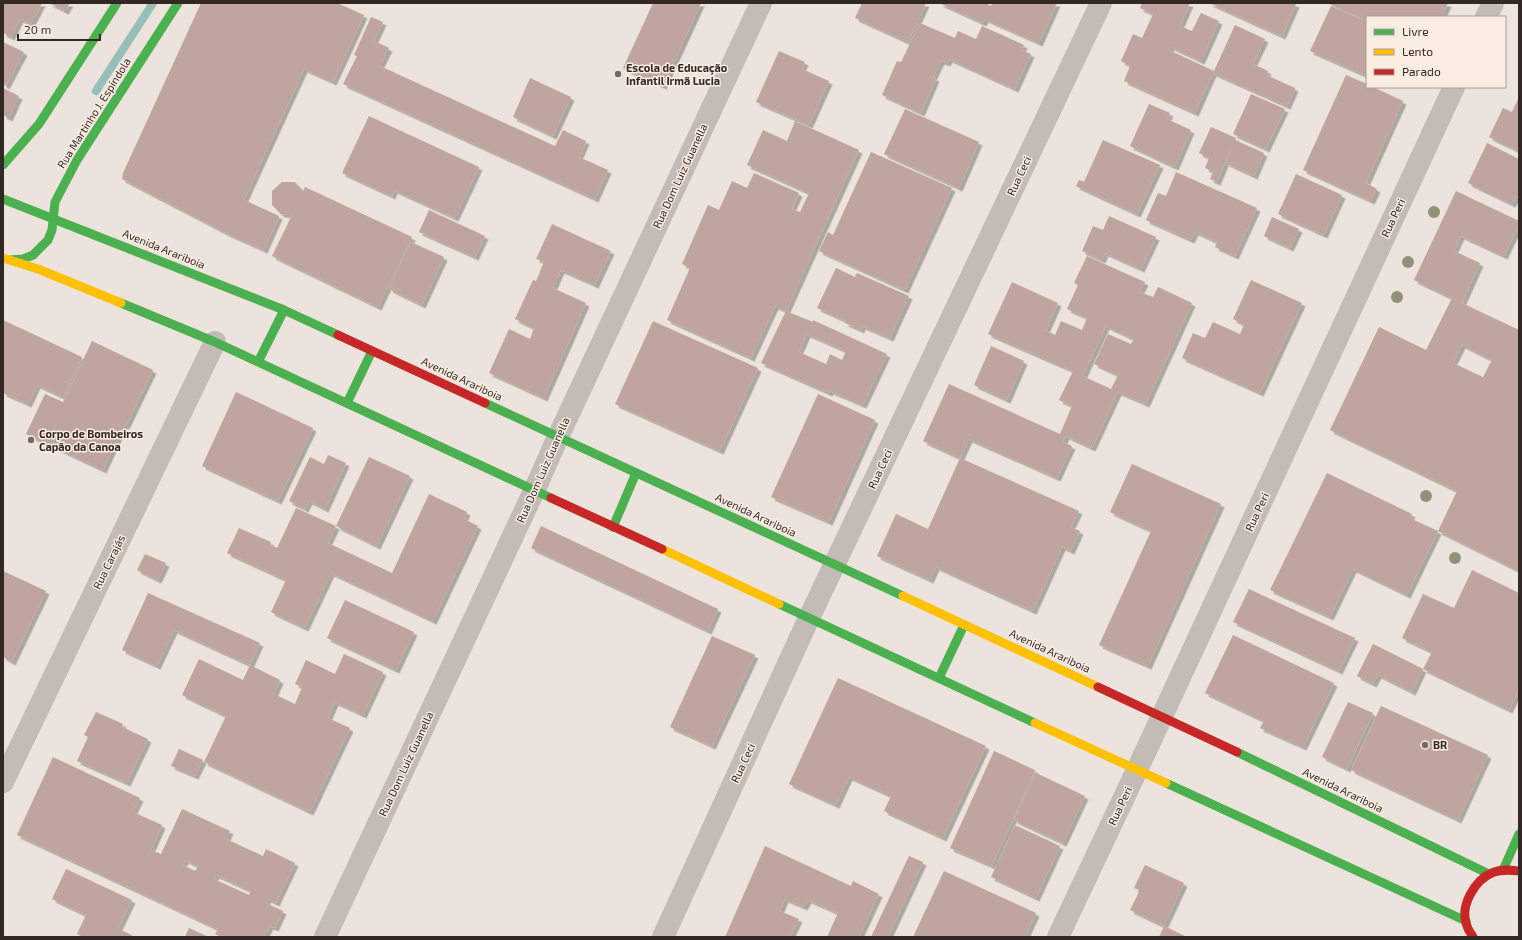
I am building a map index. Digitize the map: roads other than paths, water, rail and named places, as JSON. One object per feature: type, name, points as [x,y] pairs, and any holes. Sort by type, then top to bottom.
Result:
[{"type":"main road","points":[[3,165],[39,124],[117,3]]},
{"type":"main road","name":"Rua Martinho J. Espíndola","points":[[6,260],[23,259],[33,255],[48,240],[52,230],[55,202],[77,160],[178,3]]},
{"type":"main road","name":"Avenida Arariboia","points":[[3,199],[284,310],[1162,716],[1490,874]]},
{"type":"main road","points":[[6,260],[38,269],[215,342],[534,491],[1466,921]]},
{"type":"main road","points":[[258,362],[284,310]]},
{"type":"main road","points":[[347,404],[372,351]]},
{"type":"main road","points":[[613,527],[636,473]]},
{"type":"main road","points":[[939,678],[964,625]]},
{"type":"main road","points":[[1503,870],[1519,834]]},
{"type":"main road","points":[[1472,936],[1466,921],[1466,906],[1470,893],[1478,882],[1490,874],[1503,870],[1519,871]]},
{"type":"street","name":"Rua Dom Luiz Guanella","points":[[324,937],[534,491],[761,3]]},
{"type":"street","name":"Rua Ceci","points":[[663,937],[809,618],[1101,3]]},
{"type":"street","points":[[1486,16],[1493,3]]},
{"type":"street","name":"Rua Peri","points":[[1058,937],[1454,88]]},
{"type":"street","name":"Rua Carajás","points":[[3,782],[215,342]]},
{"type":"waterway","points":[[96,91],[153,3]]},
{"type":"place","name":"Escola de Educação Infantil Irmã Lucia","points":[[618,74]]},
{"type":"place","name":"Corpo de Bombeiros Capão da Canoa","points":[[31,440]]},
{"type":"place","name":"BR","points":[[1425,745]]}]
